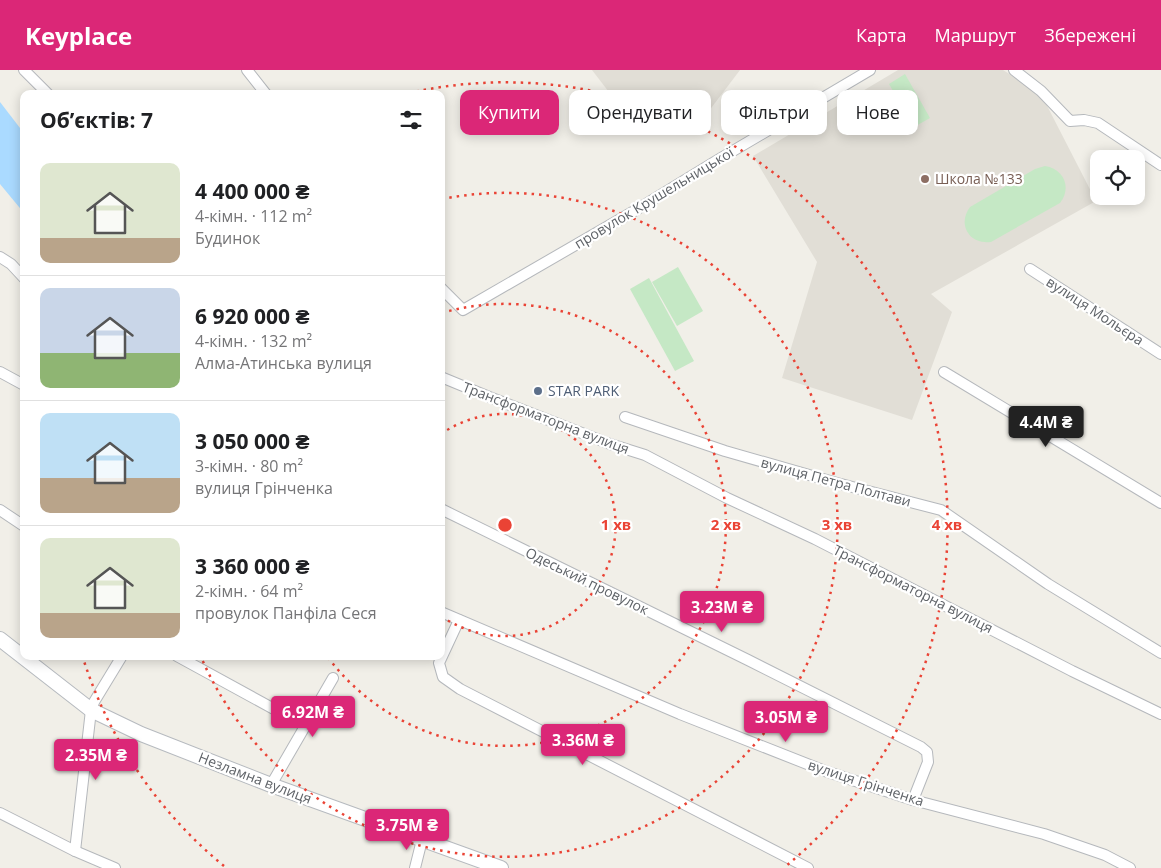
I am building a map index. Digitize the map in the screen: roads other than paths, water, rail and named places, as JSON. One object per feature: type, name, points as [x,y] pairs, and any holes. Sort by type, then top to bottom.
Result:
[{"type":"street","points":[[24,70],[44,90]]},
{"type":"street","points":[[247,70],[263,90]]},
{"type":"street","name":"провулок Крушельницької","points":[[445,292],[463,310],[636,210],[870,70]]},
{"type":"street","points":[[1014,70],[1041,91],[1070,121],[1084,120],[1098,123],[1161,165]]},
{"type":"street","points":[[0,257],[20,274]]},
{"type":"street","name":"вулиця Мольєра","points":[[1030,268],[1161,354]]},
{"type":"street","points":[[0,372],[20,383]]},
{"type":"street","points":[[944,372],[1161,503]]},
{"type":"street","name":"Трансформаторна вулиця","points":[[445,379],[601,440],[645,455],[726,498],[815,539],[1072,671],[1161,714]]},
{"type":"street","name":"вулиця Петра Полтави","points":[[625,417],[725,451],[941,510],[1048,584],[1161,653]]},
{"type":"street","points":[[0,510],[20,523]]},
{"type":"street","name":"Одеський провулок","points":[[445,511],[921,747],[927,752],[928,762],[913,800]]},
{"type":"street","name":"вулиця Грінченка","points":[[445,614],[689,718],[824,771],[913,800],[1044,834],[1105,856],[1130,868]]},
{"type":"street","points":[[445,650],[459,620]]},
{"type":"street","name":"Незламна вулиця","points":[[0,639],[20,654]]},
{"type":"street","name":"Незламна вулиця","points":[[27,660],[92,710],[141,734],[271,785],[501,868]]},
{"type":"street","points":[[75,851],[92,710],[94,702],[120,660]]},
{"type":"street","points":[[184,660],[305,726]]},
{"type":"street","points":[[440,660],[439,663],[443,676],[460,689],[808,868]]},
{"type":"street","points":[[271,785],[334,678]]},
{"type":"street","points":[[0,813],[75,851],[115,868]]},
{"type":"street","points":[[415,868],[422,840]]},
{"type":"water","points":[[0,102],[20,128],[20,208],[0,184]]},
{"type":"place","name":"Школа №133","points":[[925,179]]},
{"type":"place","name":"STAR PARK","points":[[538,391]]}]
